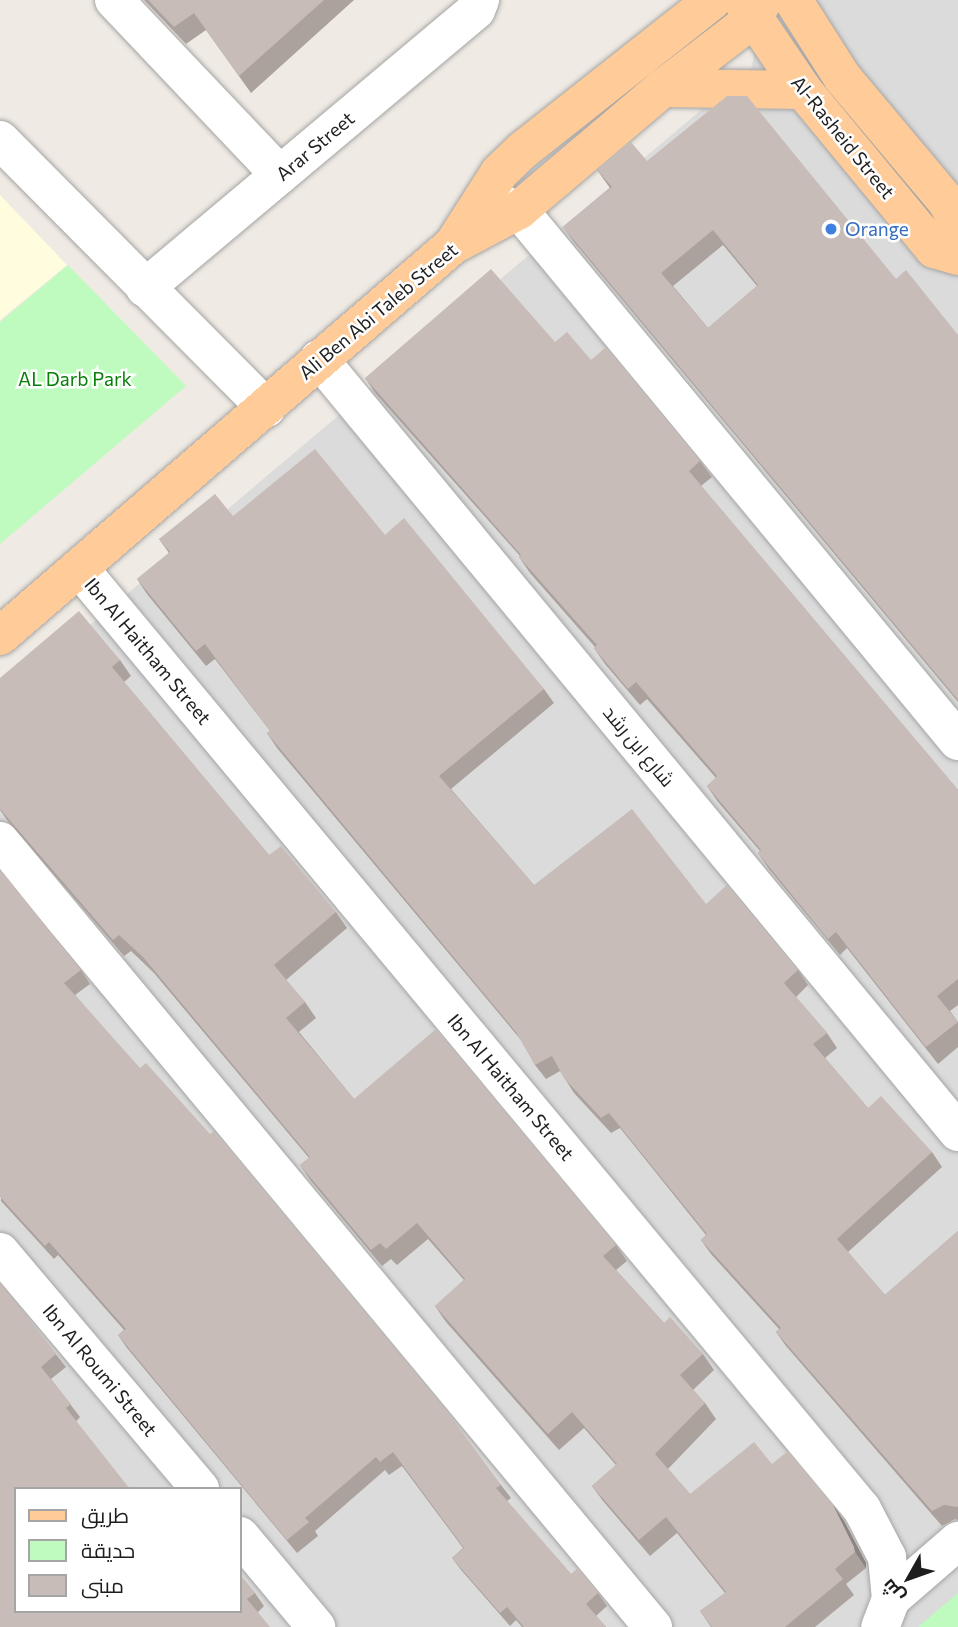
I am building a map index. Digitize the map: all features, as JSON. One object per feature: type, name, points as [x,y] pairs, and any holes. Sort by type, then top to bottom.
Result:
[{"type":"main road","points":[[453,245],[499,173],[552,123],[713,0]]},
{"type":"main road","name":"Al-Rasheid Street","points":[[793,0],[842,77],[939,192],[958,224]]},
{"type":"main road","name":"Al-Rasheid Street","points":[[752,6],[803,90],[934,249],[958,256]]},
{"type":"main road","name":"Ali Ben Abi Taleb Street","points":[[0,636],[453,245],[519,210],[663,88],[752,6]]},
{"type":"main road","points":[[663,88],[803,90]]},
{"type":"street","points":[[114,0],[280,175]]},
{"type":"street","name":"Arar Street","points":[[145,288],[476,10],[480,0]]},
{"type":"street","points":[[0,140],[266,408]]},
{"type":"street","points":[[481,198],[519,210],[958,741]]},
{"type":"street","name":"شارع ابن رشد","points":[[319,359],[958,1132]]},
{"type":"street","name":"Ibn Al Haitham Street","points":[[79,568],[862,1509],[887,1557],[886,1613]]},
{"type":"street","points":[[0,841],[653,1627]]},
{"type":"street","name":"Ibn Al Roumi Street","points":[[0,1252],[198,1487]]},
{"type":"street","points":[[242,1538],[316,1627]]},
{"type":"street","points":[[886,1613],[958,1542]]},
{"type":"shaded area","points":[[762,0],[958,0],[958,1627],[0,1627],[0,701],[752,67]]},
{"type":"shaded area","points":[[0,195],[67,265],[0,320]]},
{"type":"green space","name":"AL Darb Park","points":[[68,265],[186,386],[0,544],[0,322]]},
{"type":"green space","points":[[958,1593],[958,1627],[918,1627]]},
{"type":"building","points":[[148,0],[324,0],[239,76],[194,13],[174,27]]},
{"type":"building","points":[[727,96],[747,96],[896,279],[906,270],[958,335],[958,700],[563,227],[612,187],[597,170],[631,142],[647,161]],"holes":[[[713,230],[758,285],[708,328],[661,273]]]},
{"type":"building","points":[[491,269],[555,342],[567,332],[591,360],[606,347],[700,461],[689,471],[958,790],[958,979],[937,996],[958,1022],[926,1047],[836,932],[828,939],[758,853],[761,850],[707,786],[717,776],[636,682],[628,689],[594,648],[597,645],[519,557],[521,555],[365,378]]},
{"type":"building","points":[[315,449],[385,535],[404,518],[544,689],[439,776],[534,885],[632,809],[706,904],[727,885],[798,970],[784,983],[827,1033],[813,1044],[868,1108],[881,1096],[932,1152],[837,1239],[885,1295],[958,1231],[957,1507],[944,1505],[932,1511],[776,1332],[781,1328],[701,1240],[707,1234],[609,1113],[601,1118],[564,1078],[552,1056],[535,1065],[516,1032],[267,733],[270,731],[205,644],[196,651],[137,579],[170,552],[159,539],[215,494],[233,516]]},
{"type":"building","points":[[79,611],[120,660],[112,667],[269,855],[281,846],[336,912],[274,965],[305,1002],[286,1018],[354,1099],[436,1029],[616,1245],[603,1256],[664,1323],[670,1317],[703,1354],[680,1375],[705,1403],[655,1454],[690,1494],[754,1442],[772,1464],[788,1451],[833,1505],[855,1552],[835,1569],[843,1579],[785,1627],[712,1627],[700,1611],[726,1592],[666,1517],[639,1540],[592,1486],[617,1464],[572,1412],[548,1434],[435,1306],[465,1279],[417,1223],[386,1249],[380,1243],[371,1250],[300,1165],[310,1157],[143,957],[119,935],[113,940],[0,809],[0,678]]},
{"type":"building","points":[[0,869],[81,970],[64,983],[140,1068],[146,1063],[210,1134],[214,1131],[446,1410],[501,1485],[496,1488],[571,1574],[578,1568],[598,1593],[586,1604],[606,1627],[524,1627],[507,1607],[500,1613],[452,1558],[464,1548],[393,1452],[380,1462],[376,1457],[305,1518],[309,1522],[287,1540],[118,1335],[126,1329],[49,1242],[45,1246],[0,1197]]},
{"type":"building","points":[[0,1283],[56,1354],[41,1367],[71,1404],[66,1408],[128,1487],[14,1487],[14,1613],[242,1613],[242,1577],[255,1593],[247,1599],[270,1627],[0,1627]]},
{"type":"place","name":"Orange","points":[[831,229]]}]
